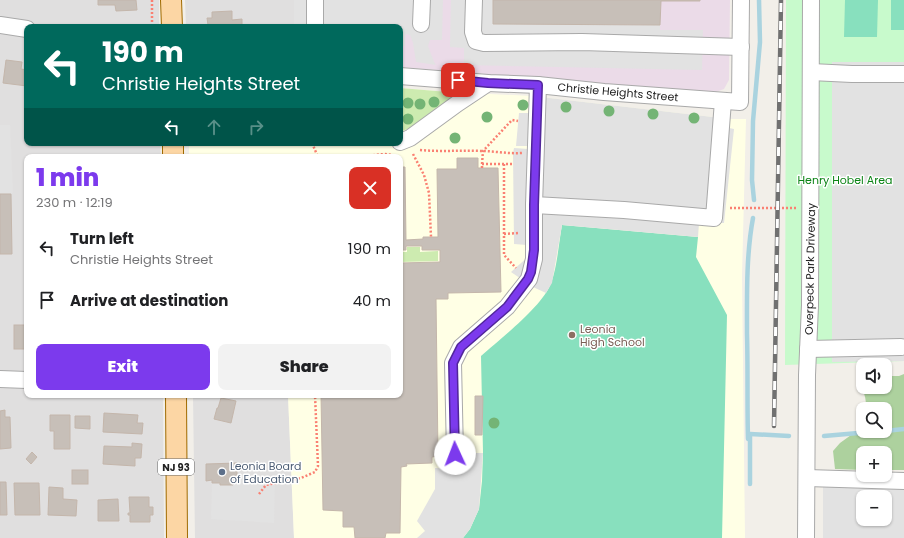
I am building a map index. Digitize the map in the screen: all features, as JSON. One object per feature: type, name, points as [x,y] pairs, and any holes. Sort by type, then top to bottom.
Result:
[{"type":"main road","points":[[171,0],[172,24]]},
{"type":"main road","name":"NJ 93","points":[[176,398],[177,538]]},
{"type":"street","points":[[315,0],[315,24]]},
{"type":"street","points":[[421,24],[422,0]]},
{"type":"street","points":[[474,0],[473,32],[476,41],[484,43],[582,42],[740,47],[741,0]]},
{"type":"street","name":"Overpeck Park Driveway","points":[[806,538],[811,209],[811,0]]},
{"type":"street","points":[[0,25],[24,29]]},
{"type":"street","name":"Christie Heights Street","points":[[403,76],[488,83],[538,85],[604,92],[740,102],[740,47]]},
{"type":"street","points":[[811,72],[903,74]]},
{"type":"street","points":[[403,141],[410,138],[488,83]]},
{"type":"street","points":[[455,454],[453,363],[461,347],[507,307],[528,279],[534,258],[534,205],[538,85]]},
{"type":"street","points":[[534,205],[714,218],[723,101]]},
{"type":"street","points":[[808,349],[900,347]]},
{"type":"street","points":[[0,379],[24,380]]},
{"type":"street","points":[[807,478],[904,481]]},
{"type":"path","points":[[152,0],[152,24]]},
{"type":"path","points":[[482,168],[483,151],[512,120],[518,121]]},
{"type":"path","points":[[420,150],[440,152],[483,151],[536,153]]},
{"type":"path","points":[[413,154],[424,175],[428,193],[431,237]]},
{"type":"path","points":[[482,164],[514,164]]},
{"type":"path","points":[[504,164],[504,255],[528,279]]},
{"type":"path","points":[[715,209],[777,207],[811,209]]},
{"type":"path","points":[[259,494],[266,484],[301,478],[315,472],[318,466],[315,398]]},
{"type":"shaded area","points":[[0,0],[159,0],[159,24],[24,24],[24,146],[160,146],[161,154],[24,154],[24,398],[163,398],[164,538],[0,538]]},
{"type":"shaded area","points":[[185,0],[294,0],[294,24],[186,24]]},
{"type":"shaded area","points":[[294,0],[730,0],[729,80],[724,89],[713,93],[403,67],[403,24],[294,24]]},
{"type":"shaded area","points":[[294,0],[443,0],[442,40],[430,40],[428,46],[436,65],[416,62],[410,35],[405,35],[405,46],[403,46],[403,24],[294,24]]},
{"type":"shaded area","points":[[451,0],[493,0],[493,24],[660,25],[660,30],[703,30],[702,70],[464,65],[464,48],[450,47]]},
{"type":"shaded area","points":[[832,62],[904,62],[904,361],[892,361],[892,358],[856,358],[856,362],[832,362]]},
{"type":"shaded area","name":"Leonia High School","points":[[403,88],[532,96],[730,119],[746,119],[742,276],[745,538],[294,538],[288,398],[403,398],[403,154],[189,154],[189,146],[403,146]]},
{"type":"shaded area","points":[[532,96],[730,119],[726,120],[729,128],[734,129],[724,223],[699,223],[698,237],[562,225],[552,283],[546,293],[533,287],[511,272],[530,255],[527,245],[514,244],[513,153],[514,148],[528,149],[529,146],[516,146],[519,113],[531,113]]},
{"type":"shaded area","points":[[0,125],[10,125],[13,193],[0,193]]},
{"type":"shaded area","points":[[193,398],[288,398],[294,538],[195,538]]},
{"type":"shaded area","points":[[466,453],[483,453],[479,509],[470,529],[463,538],[417,538],[425,531],[417,521],[435,489],[435,468],[465,470]]},
{"type":"shaded area","points":[[892,473],[904,473],[904,538],[823,538],[823,474],[856,474],[856,482],[892,482]]},
{"type":"shaded area","points":[[237,474],[275,476],[274,523],[211,519],[212,483],[220,483],[220,485],[233,485],[233,478],[237,478]]},
{"type":"green space","name":"Henry Hobel Area","points":[[786,0],[904,0],[904,361],[892,361],[892,358],[856,358],[856,363],[785,365]]},
{"type":"green space","points":[[845,0],[878,0],[877,37],[844,37]]},
{"type":"green space","points":[[891,0],[904,0],[904,30],[891,30]]},
{"type":"green space","points":[[403,88],[448,92],[450,94],[451,98],[415,126],[403,131]]},
{"type":"green space","points":[[562,225],[698,237],[696,257],[727,315],[722,538],[463,538],[470,529],[479,509],[482,481],[483,453],[481,356],[520,322],[539,302],[546,292],[551,283],[555,270]]},
{"type":"green space","points":[[407,247],[420,247],[420,252],[438,251],[438,261],[403,262],[403,252],[407,252]]},
{"type":"green space","points":[[904,374],[904,470],[892,470],[892,446],[856,446],[856,470],[835,469],[833,451],[840,443],[856,431],[856,438],[892,438],[892,402],[866,402],[864,394],[892,394],[892,376]]},
{"type":"building","points":[[98,0],[136,0],[137,10],[116,11],[115,5],[98,5]]},
{"type":"building","points":[[493,0],[700,1],[661,1],[660,25],[493,24]]},
{"type":"building","points":[[232,11],[232,20],[242,19],[242,24],[208,24],[207,18],[212,18],[212,12]]},
{"type":"building","points":[[6,60],[22,62],[21,69],[24,70],[24,86],[3,83]]},
{"type":"building","points":[[457,158],[478,158],[478,168],[498,168],[501,292],[448,293],[448,299],[436,299],[438,456],[432,457],[432,463],[406,464],[407,466],[401,467],[400,533],[386,533],[385,538],[355,538],[354,527],[343,527],[343,511],[323,510],[321,398],[403,398],[403,263],[440,262],[440,250],[422,250],[422,246],[406,246],[406,250],[403,250],[403,167],[405,167],[406,240],[423,239],[423,237],[438,237],[437,169],[457,169]]},
{"type":"building","points":[[0,194],[11,194],[12,254],[0,254]]},
{"type":"building","points":[[14,325],[24,325],[24,349],[14,349]]},
{"type":"building","points":[[475,396],[483,396],[482,435],[475,435]]},
{"type":"building","points":[[221,398],[236,401],[231,423],[214,419]]},
{"type":"building","points":[[5,410],[5,417],[10,417],[11,448],[0,449],[0,411]]},
{"type":"building","points":[[104,413],[138,415],[137,423],[143,423],[142,434],[103,432]]},
{"type":"building","points":[[50,415],[70,415],[70,449],[54,449],[54,431],[50,431]]},
{"type":"building","points":[[75,416],[90,416],[90,429],[75,428]]},
{"type":"building","points":[[132,443],[142,444],[141,458],[135,458],[135,466],[103,464],[104,446],[132,447]]},
{"type":"building","points":[[32,452],[37,457],[31,464],[26,459]]},
{"type":"building","name":"Leonia Board of Education","points":[[237,463],[237,478],[233,478],[233,485],[220,485],[220,483],[212,483],[212,480],[206,481],[206,464]]},
{"type":"building","points":[[72,470],[88,470],[88,484],[72,484]]},
{"type":"building","points":[[0,482],[6,482],[7,515],[0,515]]},
{"type":"building","points":[[14,483],[39,483],[40,515],[15,515]]},
{"type":"building","points":[[49,487],[63,488],[63,499],[77,500],[76,516],[48,515]]},
{"type":"building","points":[[129,497],[149,497],[149,507],[153,507],[153,515],[150,515],[150,522],[130,522],[130,515],[128,515],[128,513],[130,513]]},
{"type":"building","points":[[118,499],[119,521],[98,521],[98,500]]},
{"type":"waterway","points":[[754,200],[752,180],[753,121],[760,42],[759,0]]},
{"type":"waterway","points":[[750,484],[750,434],[748,439],[747,291],[749,247],[753,218]]},
{"type":"waterway","points":[[892,430],[904,429]]},
{"type":"waterway","points":[[824,436],[856,433]]},
{"type":"waterway","points":[[750,434],[789,436]]},
{"type":"railway","points":[[774,426],[781,0]]},
{"type":"place","name":"Leonia High School","points":[[572,335]]},
{"type":"place","name":"Leonia Board of Education","points":[[222,472]]},
{"type":"route","points":[[455,454],[453,363],[461,347],[507,307],[528,279],[531,272],[535,242],[534,205],[538,85],[458,80]]}]
